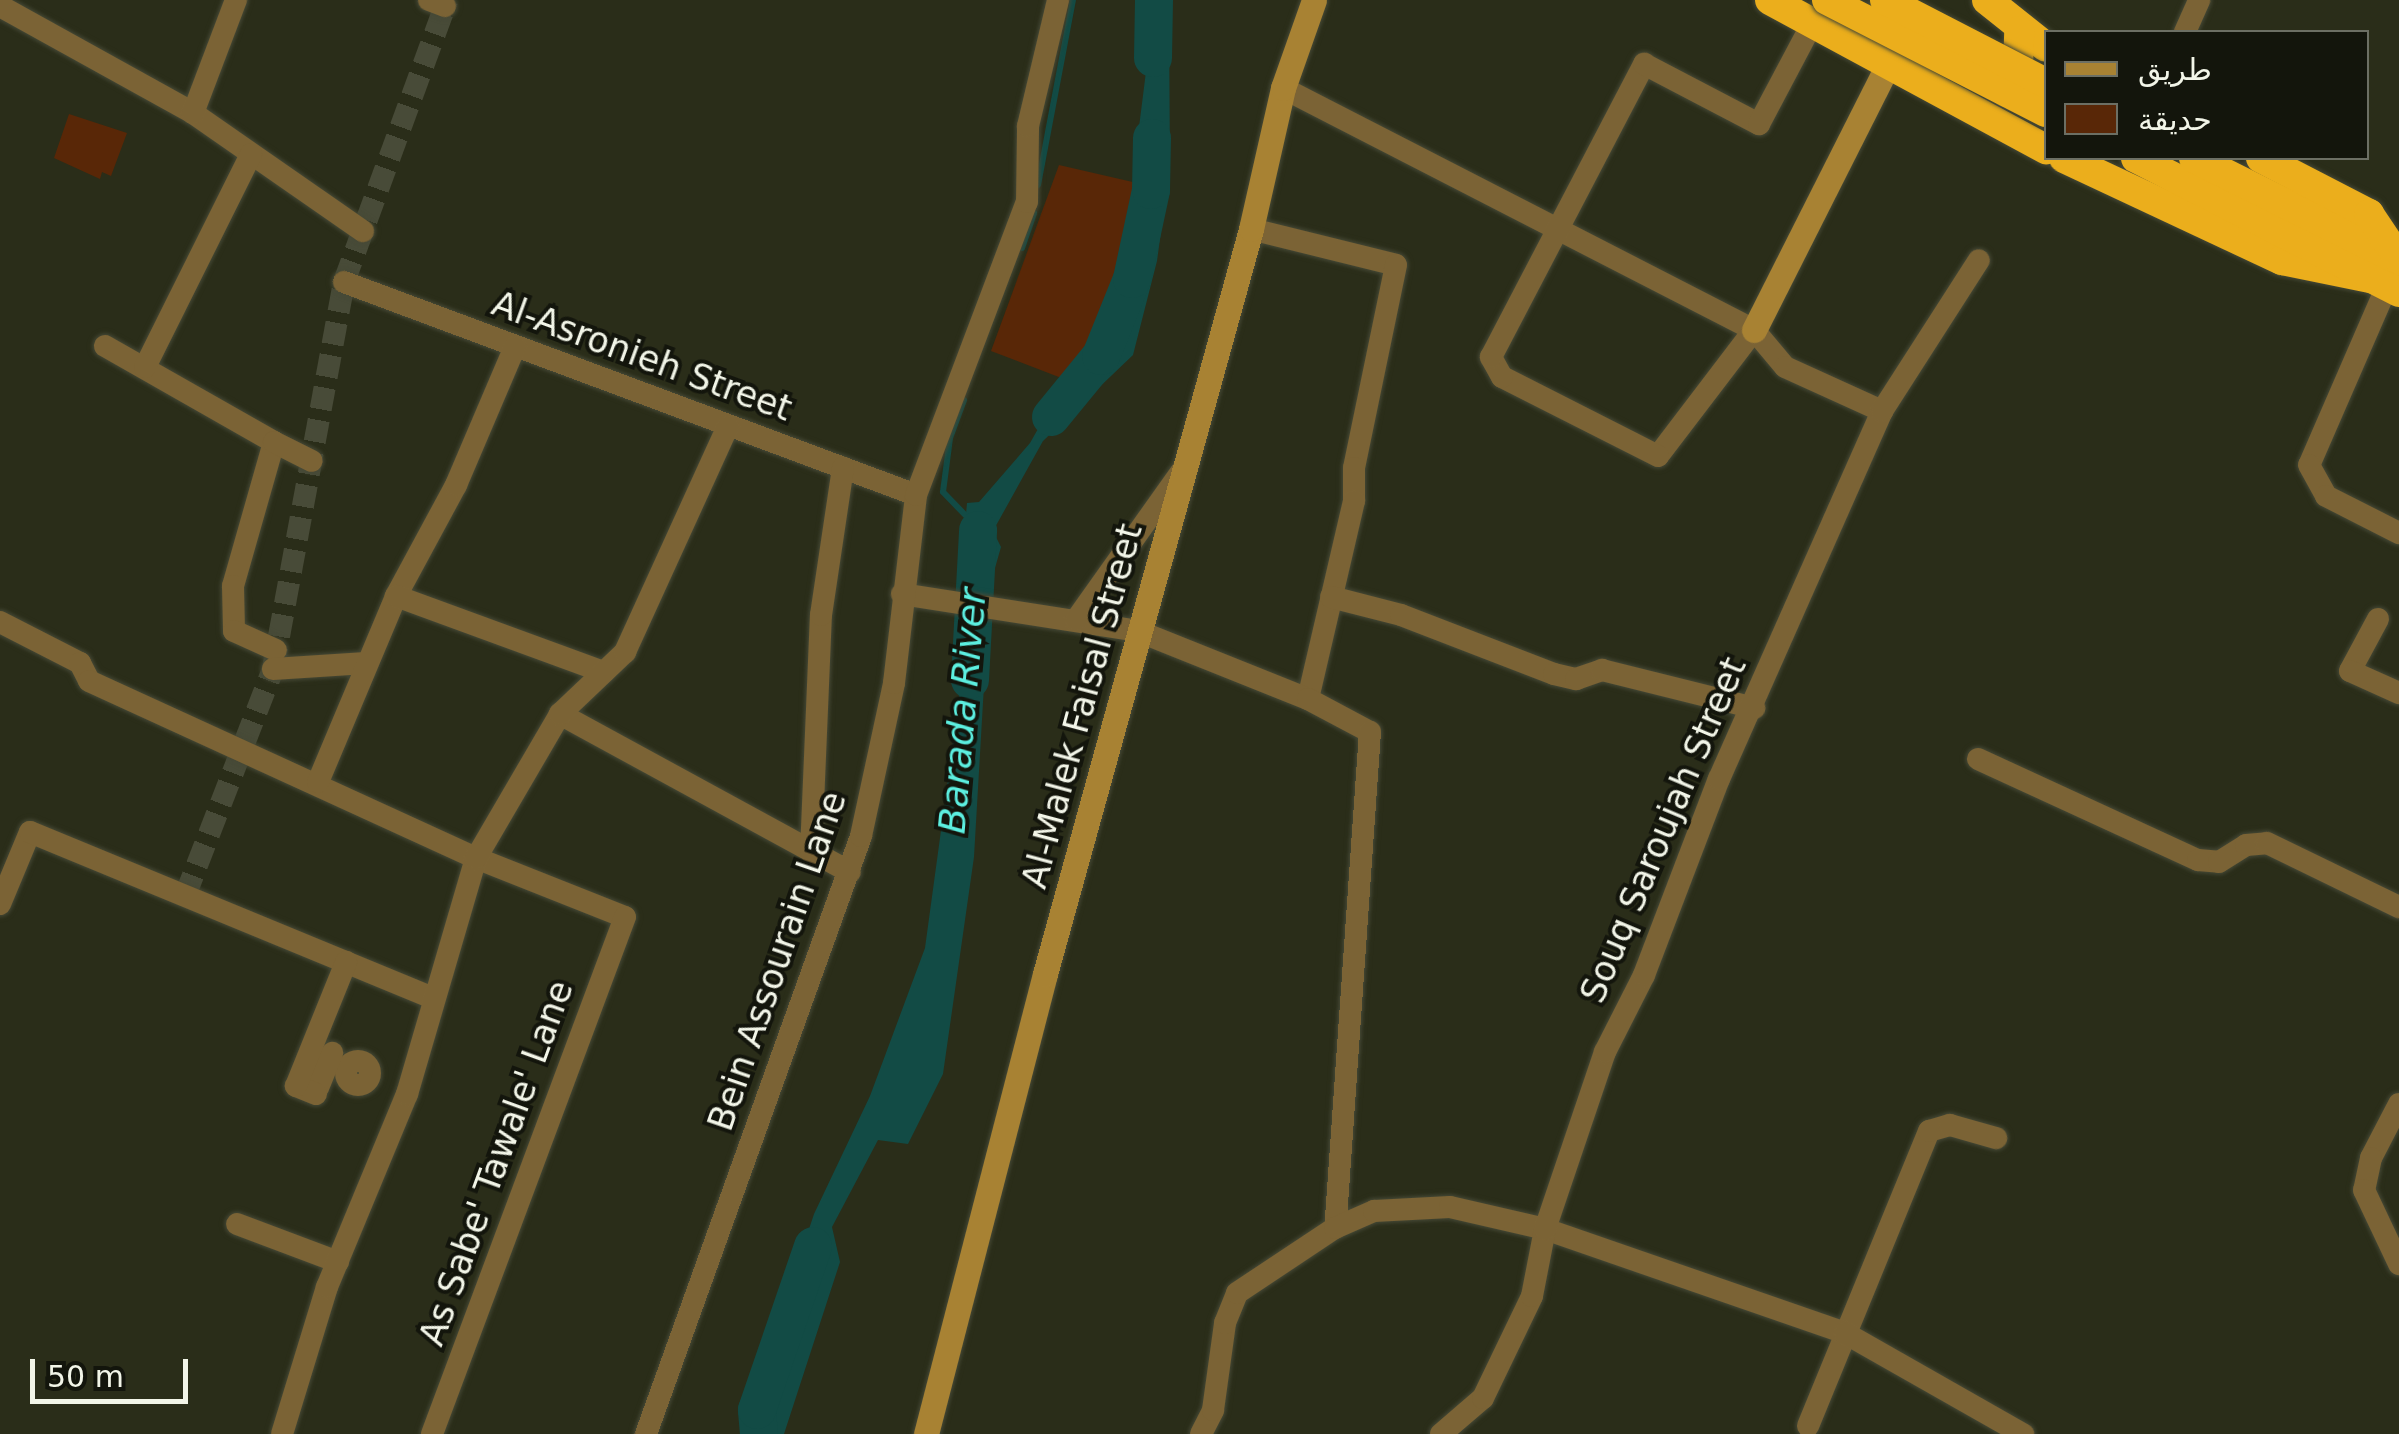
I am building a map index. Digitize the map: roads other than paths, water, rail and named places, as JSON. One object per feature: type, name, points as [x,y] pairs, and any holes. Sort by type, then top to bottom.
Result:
[{"type":"highway","points":[[1770,0],[1820,11],[2044,111]]},
{"type":"highway","points":[[1867,0],[1876,42],[1889,62]]},
{"type":"highway","points":[[1884,0],[2044,82]]},
{"type":"highway","points":[[1987,0],[2019,31],[2044,46]]},
{"type":"highway","points":[[1820,11],[1889,62],[2044,146]]},
{"type":"highway","points":[[1983,114],[2014,78],[2019,31]]},
{"type":"highway","points":[[2072,160],[2282,260],[2391,275]]},
{"type":"highway","points":[[2140,160],[2391,275]]},
{"type":"highway","points":[[2197,160],[2391,275]]},
{"type":"highway","points":[[2265,160],[2369,214],[2391,275]]},
{"type":"street","points":[[194,112],[236,0]]},
{"type":"street","name":"Bein Assourain Lane","points":[[646,1434],[850,872],[894,683],[916,495],[1026,202],[1028,126],[1058,0]]},
{"type":"street","name":"Al-Malek Faisal Street","points":[[926,1434],[1138,631],[1251,229],[1283,88],[1314,0]]},
{"type":"street","points":[[2186,30],[2199,0]]},
{"type":"street","points":[[0,6],[194,112],[363,231]]},
{"type":"street","points":[[1820,11],[1759,124],[1644,64],[1553,228],[1490,357],[1492,370],[1646,454],[1669,449],[1754,330],[1889,62]]},
{"type":"street","points":[[1283,88],[1754,330],[1784,367],[1882,412]]},
{"type":"street","points":[[145,367],[252,154]]},
{"type":"street","points":[[1251,229],[1396,265],[1308,698]]},
{"type":"street","name":"Souq Saroujah Street","points":[[1440,1434],[1483,1398],[1532,1296],[1544,1229],[1605,1052],[1882,412],[1979,260]]},
{"type":"street","points":[[2391,275],[2309,465],[2326,496],[2399,533]]},
{"type":"street","name":"Al-Asronieh Street","points":[[344,282],[916,495]]},
{"type":"street","points":[[105,346],[312,461]]},
{"type":"street","points":[[318,782],[396,596],[456,486],[515,347]]},
{"type":"street","points":[[282,1434],[338,1262],[407,1094],[476,858],[560,714],[625,652],[728,426]]},
{"type":"street","points":[[274,442],[233,586],[234,631],[274,660],[366,663]]},
{"type":"street","points":[[1076,620],[1186,464]]},
{"type":"street","points":[[811,852],[821,615],[843,468]]},
{"type":"street","points":[[902,594],[1138,631],[1308,698],[1370,732],[1335,1228]]},
{"type":"street","points":[[396,596],[604,672]]},
{"type":"street","points":[[1330,597],[1401,615],[1576,680],[1602,670],[1754,708]]},
{"type":"street","points":[[2378,620],[2350,672],[2399,694]]},
{"type":"street","points":[[0,622],[80,663],[89,681],[318,782],[476,858]]},
{"type":"street","points":[[560,714],[850,872]]},
{"type":"street","points":[[1978,759],[2198,860],[2219,862],[2246,845],[2267,843],[2399,907]]},
{"type":"street","points":[[1,902],[30,832],[181,906],[346,962],[432,998]]},
{"type":"street","name":"As Sabe' Tawale' Lane","points":[[432,1434],[625,917],[476,858]]},
{"type":"street","points":[[346,962],[296,1086],[317,1091],[344,1066],[407,1094]]},
{"type":"street","points":[[2399,1104],[2372,1158],[2364,1190],[2399,1264]]},
{"type":"street","points":[[1808,1426],[1928,1131],[1950,1125],[1996,1138]]},
{"type":"street","points":[[1201,1434],[1214,1410],[1225,1323],[1237,1293],[1335,1228],[1374,1212],[1450,1206],[1544,1229],[1845,1332],[2023,1434]]},
{"type":"street","points":[[237,1224],[338,1262]]},
{"type":"water","points":[[1154,8],[1169,15],[1170,166],[1157,261],[1133,355],[1043,441],[993,531],[1001,547],[993,575],[975,581],[961,569],[967,503],[979,502],[1030,443],[1056,397],[1101,356],[1132,279],[1151,190],[1138,135]]},
{"type":"water","points":[[957,630],[987,634],[974,857],[943,1074],[908,1144],[878,1140],[832,1227],[840,1262],[784,1434],[759,1434],[757,1410],[798,1287],[797,1265],[814,1214],[870,1096],[925,948],[963,669]]},
{"type":"waterway","points":[[1038,185],[1073,0]]},
{"type":"waterway","name":"Barada River","points":[[1153,58],[1154,0]]},
{"type":"waterway","name":"Barada River","points":[[1051,417],[1101,356],[1132,279],[1151,190],[1152,138]]},
{"type":"waterway","points":[[1022,248],[1034,213]]},
{"type":"waterway","points":[[964,400],[950,438],[943,492],[966,516]]},
{"type":"waterway","name":"Barada River","points":[[970,680],[978,530]]},
{"type":"waterway","name":"Barada River","points":[[759,1434],[757,1410],[813,1246]]},
{"type":"tunnel","points":[[185,896],[273,669],[344,282],[447,0]]}]
